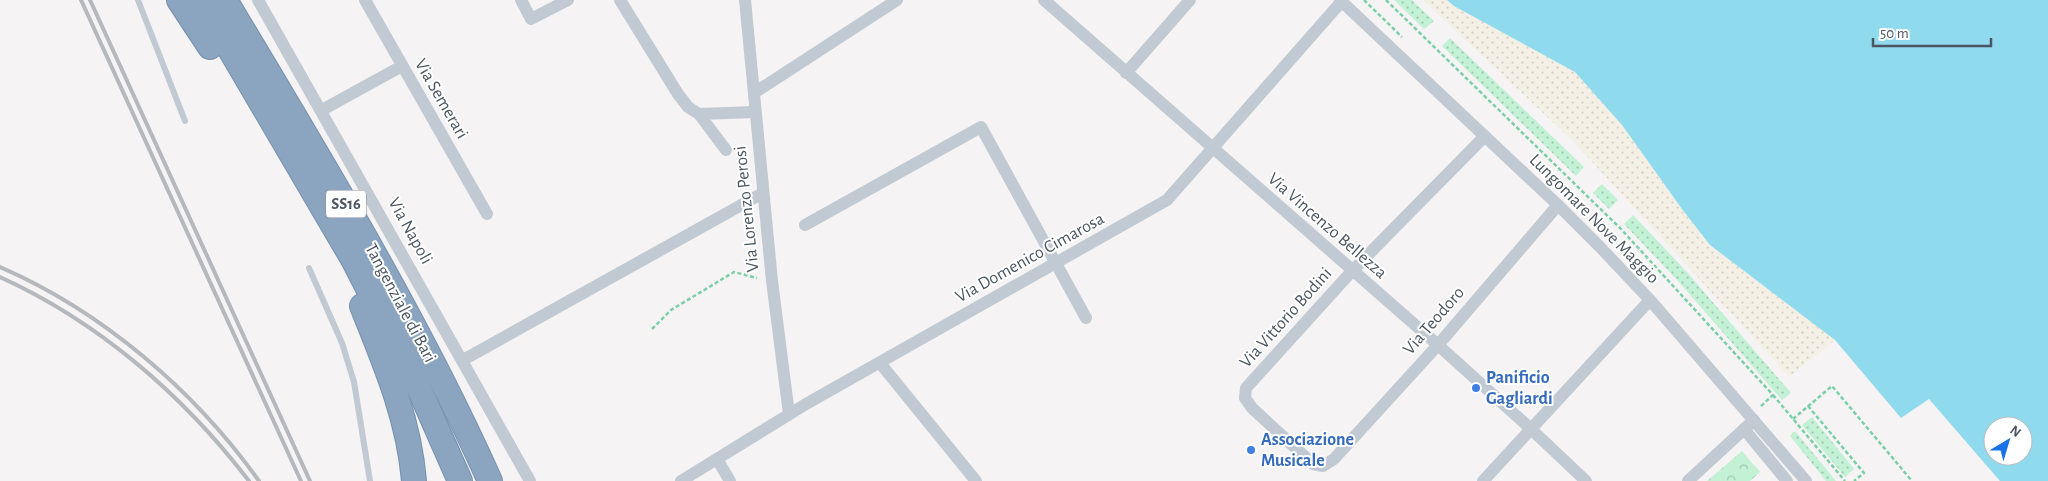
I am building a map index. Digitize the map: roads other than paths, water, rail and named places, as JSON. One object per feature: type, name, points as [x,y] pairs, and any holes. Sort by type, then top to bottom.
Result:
[{"type":"highway","points":[[179,0],[241,97],[300,168]]},
{"type":"highway","name":"Tangenziale di Bari","points":[[201,0],[354,260],[418,386],[460,481]]},
{"type":"highway","name":"Tangenziale di Bari","points":[[225,0],[355,219],[460,413],[492,481]]},
{"type":"highway","points":[[240,0],[284,76],[296,118]]},
{"type":"highway","points":[[354,260],[358,296],[396,394],[406,429],[414,481]]},
{"type":"street","name":"Via Napoli","points":[[258,0],[322,110],[530,481]]},
{"type":"street","name":"Via Semerari","points":[[365,0],[487,214]]},
{"type":"street","points":[[520,0],[531,19],[568,0]]},
{"type":"street","points":[[620,0],[678,94],[688,107],[699,114],[726,150]]},
{"type":"street","name":"Via Lorenzo Perosi","points":[[745,0],[772,282],[789,414]]},
{"type":"street","points":[[754,93],[897,0]]},
{"type":"street","name":"Via Vincenzo Bellezza","points":[[1044,0],[1438,345],[1586,481]]},
{"type":"street","points":[[1126,73],[1190,0]]},
{"type":"street","name":"Lungomare Nove Maggio","points":[[1341,1],[1558,204],[1650,300],[1806,481]]},
{"type":"street","name":"Via Domenico Cimarosa","points":[[681,481],[789,414],[1167,200],[1341,1]]},
{"type":"street","points":[[322,110],[402,66]]},
{"type":"street","points":[[699,114],[755,112]]},
{"type":"street","points":[[805,225],[981,127],[1086,318]]},
{"type":"street","name":"Via Vittorio Bodini","points":[[1334,459],[1323,466],[1313,464],[1252,408],[1245,398],[1246,388],[1352,271],[1485,136]]},
{"type":"street","points":[[463,360],[763,193]]},
{"type":"street","name":"Via Teodoro","points":[[1334,459],[1438,345],[1558,204]]},
{"type":"street","points":[[1483,481],[1650,300]]},
{"type":"street","points":[[880,362],[976,481]]},
{"type":"street","points":[[1688,481],[1754,420]]},
{"type":"street","points":[[1744,429],[1787,481]]},
{"type":"street","points":[[716,459],[730,481]]},
{"type":"lane","points":[[138,0],[186,121]]},
{"type":"lane","points":[[309,268],[342,343],[354,382],[370,481]]},
{"type":"water","points":[[1447,0],[2048,0],[2048,481],[2000,481],[1987,466],[2033,466],[2033,416],[1983,416],[1983,461],[1929,399],[1901,418],[1835,340],[1710,245],[1622,125],[1575,72],[1454,6]]},
{"type":"railway","points":[[81,0],[301,481]]},
{"type":"railway","points":[[90,0],[310,481]]},
{"type":"railway","points":[[0,267],[38,285],[74,306],[110,330],[144,357],[176,385],[206,416],[259,481]]},
{"type":"railway","points":[[0,277],[36,295],[71,316],[137,364],[196,419],[249,481]]},
{"type":"place","name":"Panificio Gagliardi","points":[[1476,388]]},
{"type":"place","name":"Associazione Musicale","points":[[1251,450]]}]
